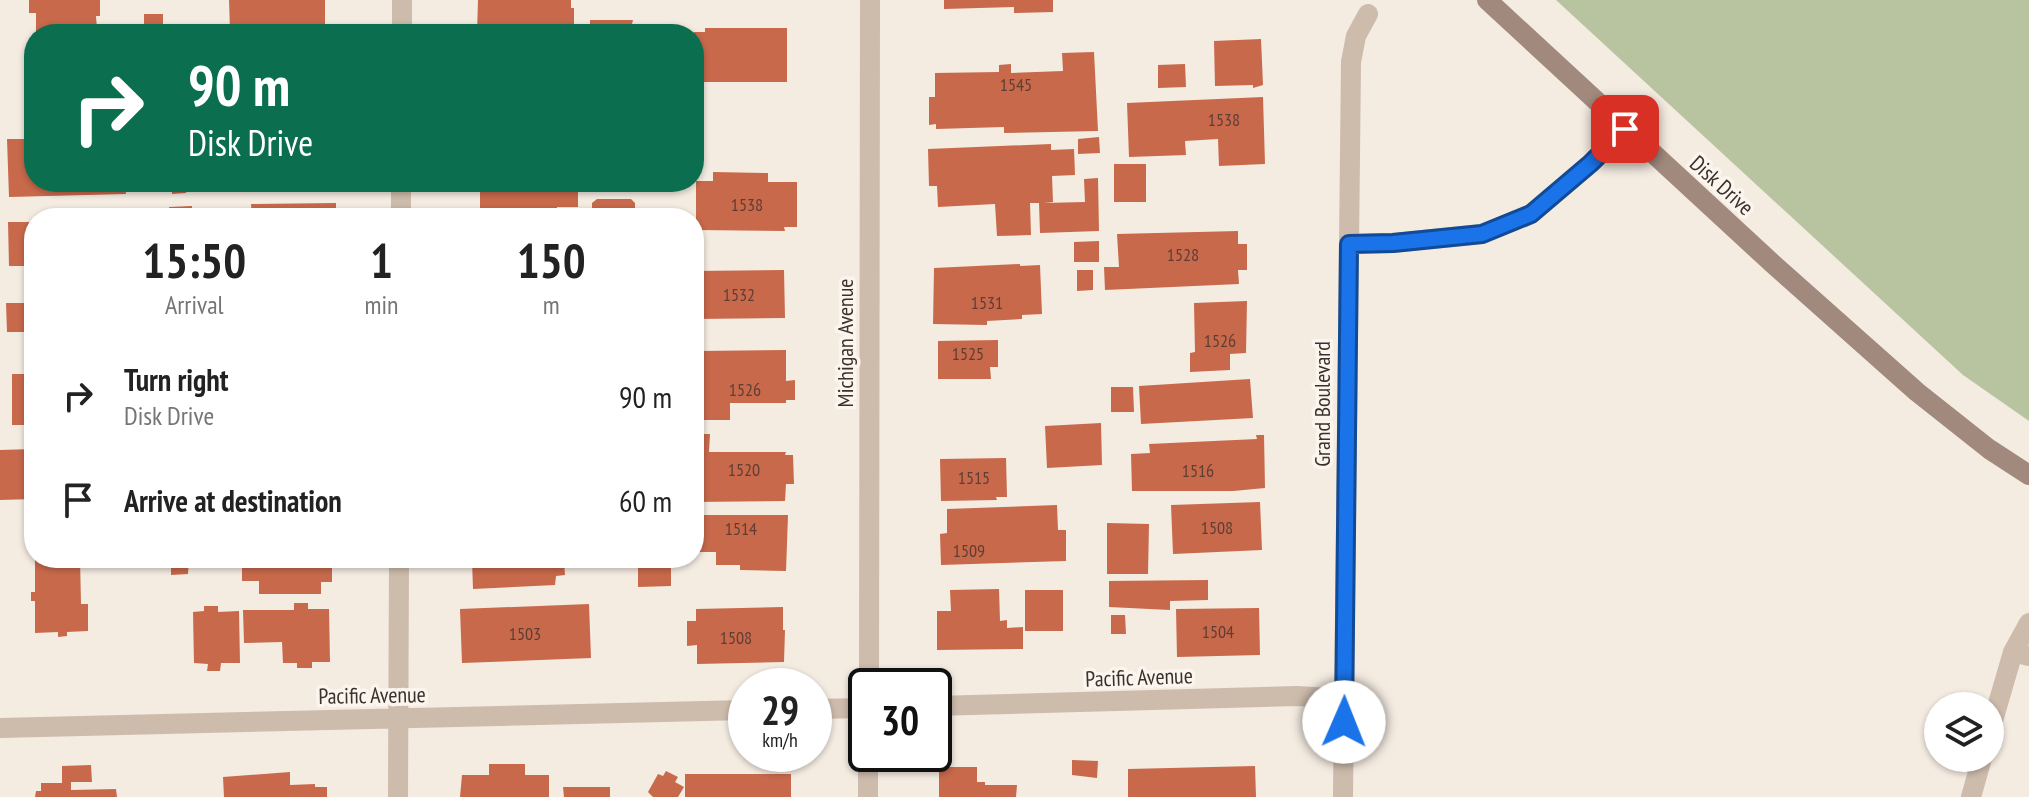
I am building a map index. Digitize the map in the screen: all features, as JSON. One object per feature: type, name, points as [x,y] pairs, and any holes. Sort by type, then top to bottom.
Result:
[{"type":"street","points":[[402,0],[402,24]]},
{"type":"street","name":"Michigan Avenue","points":[[869,668],[870,0]]},
{"type":"street","points":[[1349,244],[1482,234],[1531,214],[1591,163],[1625,129],[1487,0]]},
{"type":"street","name":"Grand Boulevard","points":[[1343,797],[1351,62],[1356,36],[1368,14]]},
{"type":"street","name":"Disk Drive","points":[[1625,129],[1917,392],[1989,449],[2029,475]]},
{"type":"street","points":[[398,797],[399,568]]},
{"type":"street","points":[[2004,696],[2021,654],[2029,623]]},
{"type":"street","name":"Pacific Avenue","points":[[952,706],[1297,696],[1345,699]]},
{"type":"street","name":"Pacific Avenue","points":[[0,728],[728,710]]},
{"type":"street","points":[[868,772],[868,797]]},
{"type":"street","points":[[1971,797],[1978,772]]},
{"type":"green space","points":[[1556,0],[2029,0],[2029,421],[1963,375]]},
{"type":"building","points":[[29,0],[100,0],[97,24],[36,24],[36,13],[29,13]]},
{"type":"building","points":[[229,0],[325,0],[325,24],[230,24]]},
{"type":"building","points":[[478,0],[571,0],[571,8],[574,8],[574,24],[477,24]]},
{"type":"building","points":[[944,0],[1053,0],[1053,12],[1014,13],[1014,7],[944,9]]},
{"type":"building","points":[[144,14],[163,14],[163,24],[144,24]]},
{"type":"building","points":[[590,20],[633,20],[632,24],[590,24]]},
{"type":"building","points":[[705,28],[787,28],[787,82],[704,82]]},
{"type":"building","points":[[1261,39],[1263,85],[1253,88],[1253,85],[1215,86],[1214,41]]},
{"type":"building","points":[[1094,52],[1098,131],[1004,133],[1004,127],[936,129],[936,124],[929,125],[929,97],[935,97],[935,73],[999,72],[999,65],[1011,64],[1011,73],[1063,71],[1062,53]]},
{"type":"building","points":[[1185,64],[1186,87],[1158,88],[1158,65]]},
{"type":"building","points":[[1263,97],[1265,164],[1219,166],[1218,139],[1185,141],[1186,155],[1129,157],[1127,103]]},
{"type":"building","points":[[1099,137],[1100,153],[1078,154],[1078,139]]},
{"type":"building","points":[[7,139],[24,139],[24,192],[126,194],[9,197]]},
{"type":"building","points":[[1051,144],[1051,150],[1074,149],[1075,175],[1052,176],[1053,202],[1044,203],[1085,202],[1084,179],[1098,178],[1099,231],[1040,233],[1039,203],[1030,203],[1031,235],[997,236],[995,204],[938,207],[937,186],[929,186],[928,149]]},
{"type":"building","points":[[1114,164],[1146,164],[1146,202],[1114,202]]},
{"type":"building","points":[[713,172],[768,173],[768,182],[797,182],[797,227],[784,227],[785,231],[704,230],[704,208],[696,208],[696,192],[704,192],[704,181],[713,181]]},
{"type":"building","points":[[480,192],[578,192],[578,207],[480,208]]},
{"type":"building","points":[[597,199],[631,199],[635,208],[592,208],[592,203]]},
{"type":"building","points":[[336,203],[336,208],[251,208],[251,204]]},
{"type":"building","points":[[8,222],[24,222],[24,266],[9,266]]},
{"type":"building","points":[[1238,231],[1238,244],[1247,244],[1247,270],[1238,270],[1239,284],[1105,290],[1104,267],[1119,267],[1117,234]]},
{"type":"building","points":[[1099,241],[1099,262],[1074,262],[1074,242]]},
{"type":"building","points":[[1040,265],[1042,314],[1022,315],[1022,319],[987,321],[987,325],[933,324],[934,268]]},
{"type":"building","points":[[784,270],[785,318],[704,319],[704,271]]},
{"type":"building","points":[[1077,270],[1093,270],[1093,290],[1077,291]]},
{"type":"building","points":[[1247,301],[1246,353],[1230,354],[1230,370],[1190,372],[1190,353],[1195,352],[1194,303]]},
{"type":"building","points":[[6,303],[24,303],[24,332],[7,332]]},
{"type":"building","points":[[998,340],[998,367],[990,367],[991,379],[938,379],[938,341]]},
{"type":"building","points":[[786,350],[786,381],[795,380],[795,400],[786,400],[786,403],[730,403],[730,420],[704,420],[704,351]]},
{"type":"building","points":[[12,374],[24,374],[24,425],[12,425]]},
{"type":"building","points":[[1250,379],[1253,418],[1141,424],[1139,386]]},
{"type":"building","points":[[1111,387],[1133,387],[1134,412],[1111,412]]},
{"type":"building","points":[[1101,423],[1102,465],[1047,468],[1045,426]]},
{"type":"building","points":[[704,434],[710,434],[709,452],[786,452],[785,455],[793,455],[794,484],[786,484],[785,501],[704,502]]},
{"type":"building","points":[[1256,435],[1264,435],[1265,488],[1132,491],[1131,454],[1150,453],[1149,444],[1257,439]]},
{"type":"building","points":[[24,449],[24,499],[0,500],[0,450]]},
{"type":"building","points":[[1006,458],[1007,497],[941,501],[940,459]]},
{"type":"building","points":[[1260,502],[1262,550],[1173,554],[1171,505]]},
{"type":"building","points":[[1057,505],[1058,530],[1066,530],[1066,561],[941,565],[940,534],[947,533],[947,509]]},
{"type":"building","points":[[704,515],[788,515],[786,571],[740,570],[740,565],[716,565],[716,552],[704,552]]},
{"type":"building","points":[[1107,523],[1149,524],[1148,574],[1107,574]]},
{"type":"building","points":[[35,568],[80,568],[81,604],[88,604],[88,631],[67,632],[67,636],[58,637],[58,632],[35,633],[35,601],[31,601],[31,592],[35,592]]},
{"type":"building","points":[[171,568],[188,568],[188,574],[171,575]]},
{"type":"building","points":[[242,568],[332,568],[332,582],[321,582],[321,594],[259,594],[259,581],[242,581]]},
{"type":"building","points":[[472,568],[565,568],[565,575],[556,576],[555,585],[473,589]]},
{"type":"building","points":[[638,568],[671,568],[671,586],[638,587]]},
{"type":"building","points":[[1208,580],[1208,600],[1170,601],[1170,610],[1109,607],[1109,581]]},
{"type":"building","points":[[999,589],[1000,621],[1007,620],[1007,628],[1023,627],[1023,649],[937,650],[937,611],[951,611],[950,590]]},
{"type":"building","points":[[1025,590],[1063,590],[1063,631],[1025,631]]},
{"type":"building","points":[[294,603],[308,603],[308,609],[329,609],[330,662],[312,662],[312,668],[297,668],[297,663],[283,663],[282,642],[244,643],[243,610],[294,610]]},
{"type":"building","points":[[589,604],[591,658],[462,663],[460,609]]},
{"type":"building","points":[[204,606],[218,606],[218,612],[239,611],[240,663],[221,663],[220,671],[207,671],[208,664],[194,663],[193,612],[204,611]]},
{"type":"building","points":[[783,607],[784,662],[697,664],[697,645],[687,646],[687,621],[696,621],[696,609]]},
{"type":"building","points":[[1259,608],[1260,655],[1177,657],[1176,609]]},
{"type":"building","points":[[1111,615],[1125,615],[1126,634],[1111,634]]},
{"type":"building","points":[[1072,760],[1098,761],[1097,778],[1072,775]]},
{"type":"building","points":[[489,764],[525,764],[525,775],[549,775],[549,797],[460,797],[462,775],[489,775]]},
{"type":"building","points":[[91,765],[92,782],[71,782],[71,790],[116,789],[117,797],[35,797],[36,791],[41,791],[41,783],[62,783],[62,766]]},
{"type":"building","points":[[1255,766],[1256,797],[1128,797],[1128,769]]},
{"type":"building","points":[[952,767],[977,767],[977,782],[985,782],[985,785],[1017,785],[1016,797],[939,797],[939,772],[952,772]]},
{"type":"building","points":[[666,771],[678,777],[675,782],[684,787],[678,797],[653,797],[648,792],[658,774],[663,776]]},
{"type":"building","points":[[290,772],[290,785],[327,787],[327,797],[224,797],[223,777]]},
{"type":"building","points":[[685,774],[791,774],[791,797],[685,797]]},
{"type":"building","points":[[563,787],[610,787],[610,797],[564,797]]},
{"type":"route","points":[[1344,722],[1349,244],[1482,234],[1531,214],[1591,163],[1625,129]]}]
